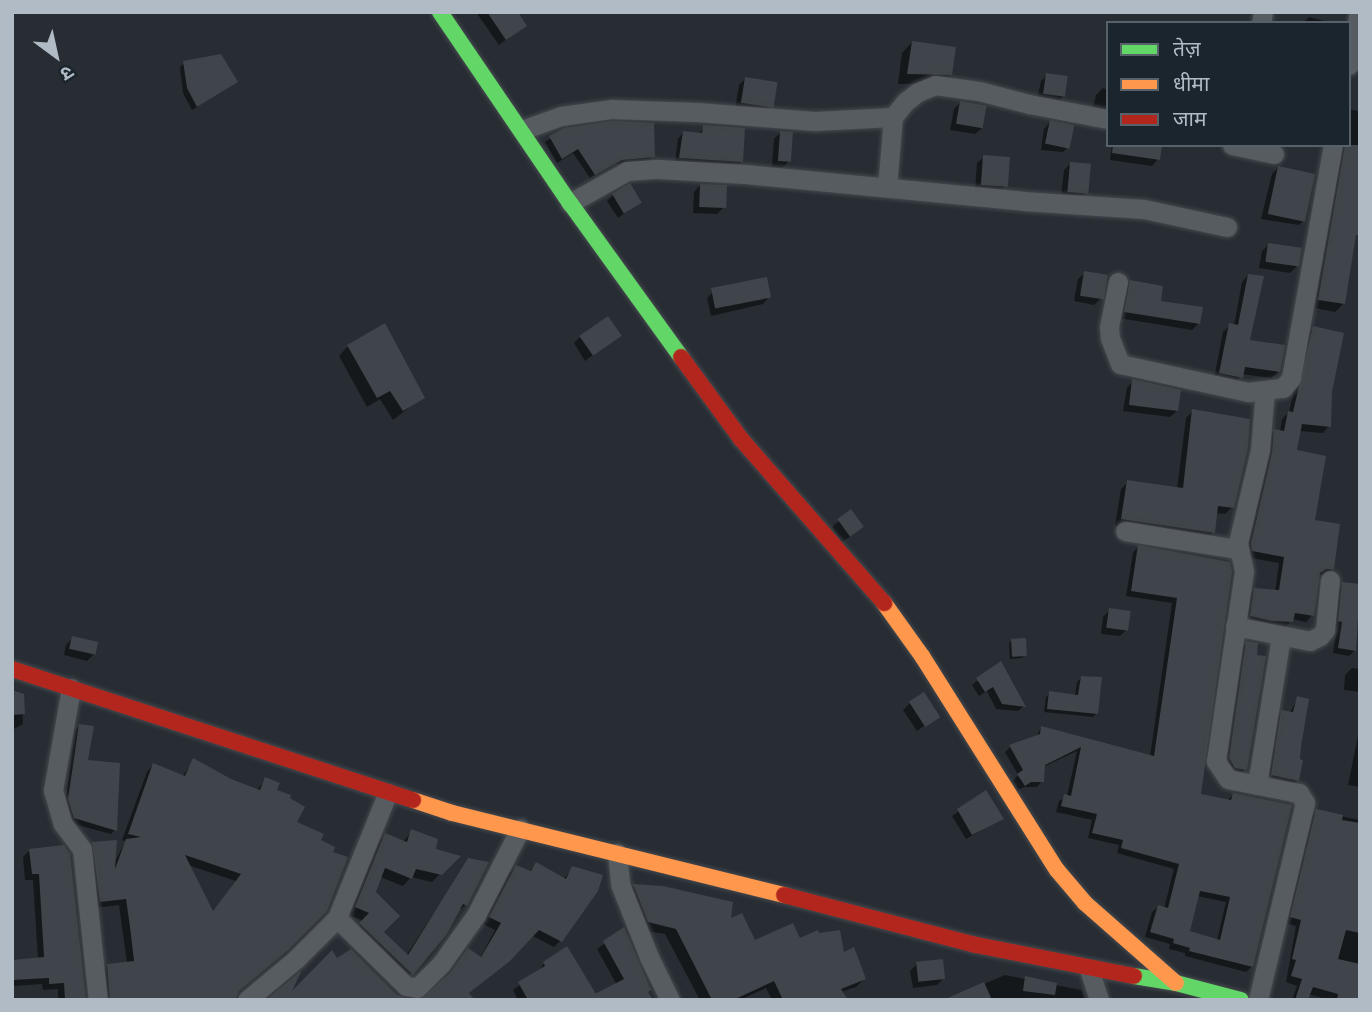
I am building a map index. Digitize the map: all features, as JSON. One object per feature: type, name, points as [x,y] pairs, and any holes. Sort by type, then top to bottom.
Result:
[{"type":"main road","points":[[440,12],[570,203],[741,439],[901,626],[943,685],[1027,827],[1057,870],[1085,903],[1176,983]]},
{"type":"main road","points":[[12,669],[387,794],[976,945],[1089,970],[1176,983],[1241,1000]]},
{"type":"street","points":[[1351,54],[1359,12]]},
{"type":"street","points":[[887,187],[893,117],[911,97],[935,85],[979,91],[1106,119]]},
{"type":"street","points":[[522,130],[561,116],[611,109],[815,121],[893,117]]},
{"type":"street","points":[[1242,147],[1274,154]]},
{"type":"street","points":[[1118,282],[1109,327],[1110,338],[1120,364],[1248,392],[1283,388],[1291,378],[1333,147]]},
{"type":"street","points":[[570,203],[627,171],[639,169],[745,174],[1023,201],[1144,209],[1227,227]]},
{"type":"street","points":[[1258,1000],[1305,803],[1298,793],[1228,779],[1216,761],[1244,571],[1238,549],[1260,450],[1265,391]]},
{"type":"street","points":[[1125,531],[1238,549]]},
{"type":"street","points":[[1235,626],[1310,641],[1325,630],[1330,580]]},
{"type":"street","points":[[1257,785],[1281,637]]},
{"type":"street","points":[[71,688],[53,790],[63,824],[82,849],[98,1000]]},
{"type":"street","points":[[247,1000],[296,959],[337,918],[387,794]]},
{"type":"street","points":[[337,918],[406,986],[417,988],[441,964],[476,915],[520,829]]},
{"type":"street","points":[[617,853],[620,884],[670,1000]]},
{"type":"street","points":[[1089,970],[1100,1000]]},
{"type":"building","points":[[487,12],[518,12],[527,26],[506,40]]},
{"type":"building","points":[[912,41],[956,47],[952,75],[907,74]]},
{"type":"building","points":[[221,54],[238,82],[197,107],[187,88],[183,61]]},
{"type":"building","points":[[1046,73],[1068,76],[1065,97],[1043,94]]},
{"type":"building","points":[[745,77],[778,82],[774,108],[741,103]]},
{"type":"building","points":[[960,101],[987,106],[983,128],[956,124]]},
{"type":"building","points":[[1050,120],[1074,125],[1069,149],[1045,143]]},
{"type":"building","points":[[612,121],[654,123],[655,157],[622,160],[595,175],[578,149],[562,159],[549,136],[564,128]]},
{"type":"building","points":[[703,125],[745,128],[743,162],[679,158],[683,131],[702,133]]},
{"type":"building","points":[[780,131],[793,132],[791,162],[778,161]]},
{"type":"building","points":[[1360,145],[1360,236],[1356,235],[1345,304],[1318,300],[1345,147]]},
{"type":"building","points":[[1113,147],[1162,147],[1160,160],[1112,153]]},
{"type":"building","points":[[983,155],[1010,157],[1008,187],[981,185]]},
{"type":"building","points":[[1070,162],[1091,164],[1088,194],[1067,192]]},
{"type":"building","points":[[1278,166],[1315,174],[1305,222],[1268,214]]},
{"type":"building","points":[[630,183],[642,203],[624,214],[612,194]]},
{"type":"building","points":[[700,184],[727,185],[726,208],[699,207]]},
{"type":"building","points":[[1268,243],[1302,248],[1299,267],[1265,262]]},
{"type":"building","points":[[1084,271],[1108,275],[1104,299],[1080,296]]},
{"type":"building","points":[[1248,274],[1264,276],[1250,340],[1285,345],[1280,372],[1245,367],[1243,378],[1219,373],[1229,323],[1238,325]]},
{"type":"building","points":[[767,277],[771,298],[715,308],[711,288]]},
{"type":"building","points":[[1130,280],[1163,286],[1161,301],[1203,307],[1200,324],[1124,312]]},
{"type":"building","points":[[608,316],[622,336],[593,356],[579,336]]},
{"type":"building","points":[[385,323],[425,398],[403,411],[390,391],[377,398],[347,345]]},
{"type":"building","points":[[1313,326],[1344,333],[1332,392],[1331,427],[1302,424],[1297,450],[1326,456],[1315,520],[1340,524],[1334,569],[1326,569],[1320,573],[1314,616],[1295,613],[1293,622],[1272,621],[1250,616],[1254,588],[1279,590],[1284,557],[1252,551],[1251,543],[1272,453],[1274,429],[1284,431],[1288,411],[1293,412]]},
{"type":"building","points":[[1132,379],[1181,390],[1178,411],[1129,405]]},
{"type":"building","points":[[1192,409],[1250,419],[1248,448],[1234,508],[1218,506],[1215,533],[1121,519],[1127,480],[1183,488]]},
{"type":"building","points":[[851,509],[864,527],[850,537],[837,519]]},
{"type":"building","points":[[1138,545],[1230,562],[1232,571],[1201,794],[1231,800],[1233,793],[1292,805],[1253,967],[1189,951],[1190,948],[1173,943],[1174,939],[1150,932],[1158,905],[1168,908],[1179,864],[1121,848],[1123,840],[1092,833],[1097,814],[1061,806],[1064,794],[1071,796],[1081,747],[1045,765],[1044,782],[1031,782],[1025,786],[1017,774],[1023,770],[1009,745],[1040,734],[1041,726],[1154,756],[1177,598],[1131,591]],"holes":[[[1200,891],[1230,897],[1220,940],[1190,931]]]},
{"type":"building","points":[[1342,582],[1360,584],[1356,651],[1338,648],[1342,622],[1338,621]]},
{"type":"building","points":[[1109,608],[1131,611],[1128,631],[1106,628]]},
{"type":"building","points":[[72,636],[98,642],[95,655],[69,649]]},
{"type":"building","points":[[1026,638],[1027,656],[1012,657],[1011,639]]},
{"type":"building","points":[[1246,641],[1258,643],[1257,655],[1266,656],[1247,770],[1235,768],[1229,758]]},
{"type":"building","points":[[1001,661],[1026,707],[1002,704],[993,687],[985,692],[976,678]]},
{"type":"building","points":[[1081,676],[1102,677],[1098,714],[1047,709],[1049,691],[1078,695]]},
{"type":"building","points":[[12,690],[24,694],[25,714],[12,715]]},
{"type":"building","points":[[924,692],[940,717],[925,727],[909,702]]},
{"type":"building","points":[[1297,696],[1309,699],[1301,747],[1300,759],[1303,760],[1299,781],[1271,775],[1281,710],[1293,712]]},
{"type":"building","points":[[79,724],[94,726],[88,760],[120,763],[117,831],[74,818],[68,799]]},
{"type":"building","points":[[193,758],[231,779],[260,790],[265,777],[280,783],[277,790],[291,795],[290,798],[305,807],[297,822],[324,834],[321,840],[335,847],[333,852],[348,857],[327,911],[288,950],[239,991],[235,1000],[110,1000],[107,964],[134,961],[126,899],[100,902],[92,842],[117,840],[115,869],[126,839],[141,837],[128,834],[153,763],[185,776]],"holes":[[[185,855],[241,874],[213,911]]]},
{"type":"building","points":[[986,790],[1004,819],[972,835],[957,809]]},
{"type":"building","points":[[1316,809],[1343,815],[1342,820],[1360,823],[1360,933],[1346,930],[1338,959],[1360,964],[1360,1000],[1337,1000],[1338,994],[1313,987],[1308,1000],[1295,1000],[1302,979],[1291,976],[1296,960],[1292,959],[1301,920],[1290,917]]},
{"type":"building","points":[[411,829],[438,839],[436,849],[461,856],[442,875],[416,869],[412,879],[385,868],[376,892],[400,916],[384,932],[408,955],[468,858],[489,862],[467,906],[463,904],[447,934],[413,975],[359,923],[369,913],[355,907],[385,833],[407,842]]},
{"type":"building","points":[[64,845],[70,854],[86,1000],[65,1000],[64,983],[49,984],[49,978],[12,980],[12,960],[44,957],[39,874],[32,874],[29,849]]},
{"type":"building","points":[[536,862],[566,879],[572,866],[603,875],[598,891],[562,942],[539,930],[510,961],[469,993],[475,1000],[420,1000],[450,973],[468,948],[481,957],[501,923],[489,917],[516,865],[531,871]]},
{"type":"building","points":[[633,884],[663,886],[733,902],[731,918],[742,913],[755,940],[793,923],[800,938],[818,930],[819,933],[840,930],[844,952],[854,947],[866,979],[841,989],[848,1000],[783,1000],[774,981],[733,1000],[712,1000],[676,929],[648,922]]},
{"type":"building","points":[[624,927],[653,1000],[528,1000],[518,982],[545,966],[543,962],[567,946],[596,994],[624,979],[603,941]]},
{"type":"building","points":[[351,949],[397,995],[413,1000],[266,1000],[302,970],[292,991],[332,950],[337,958]]},
{"type":"building","points":[[943,959],[945,979],[918,982],[916,962]]},
{"type":"building","points":[[1025,976],[1057,983],[1055,995],[1023,991]]},
{"type":"building","points":[[984,982],[992,1000],[943,1000]]},
{"type":"traffic: fast","points":[[440,12],[570,203],[681,357]]},
{"type":"traffic: fast","points":[[1134,976],[1176,983],[1241,1000]]},
{"type":"traffic: slow","points":[[884,603],[922,656],[1057,870],[1085,903],[1176,983]]},
{"type":"traffic: slow","points":[[413,800],[452,813],[784,895]]},
{"type":"traffic: jam","points":[[681,357],[741,439],[884,603]]},
{"type":"traffic: jam","points":[[12,669],[413,800]]},
{"type":"traffic: jam","points":[[784,895],[976,945],[1134,976]]}]
